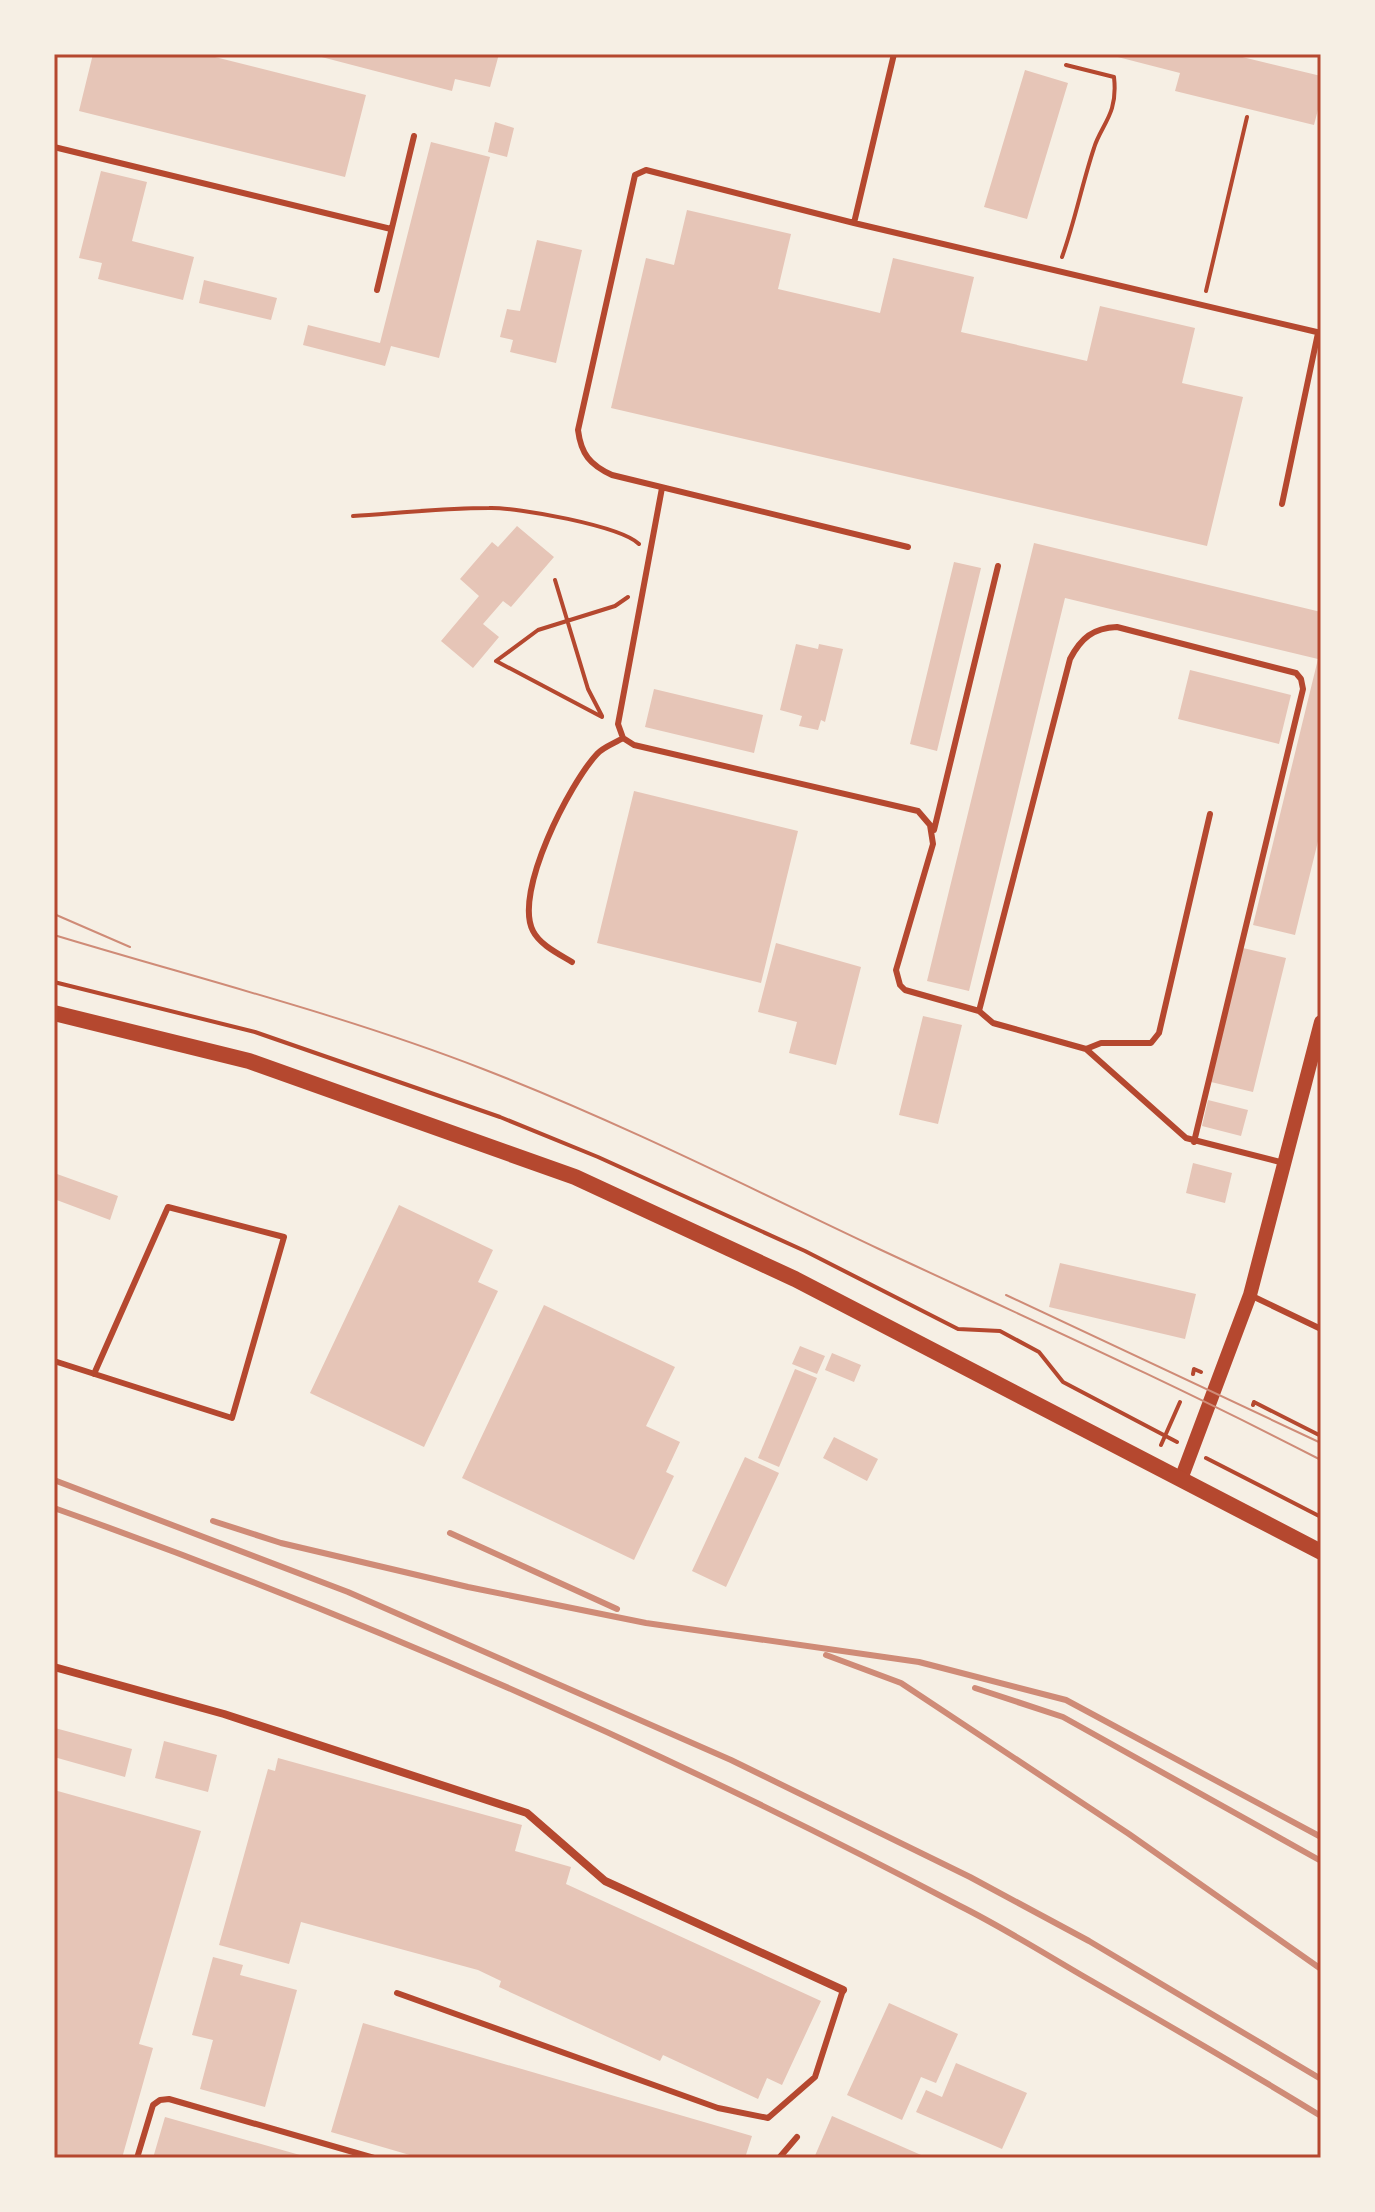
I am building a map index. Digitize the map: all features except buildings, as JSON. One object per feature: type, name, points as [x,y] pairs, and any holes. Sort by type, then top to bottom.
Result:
[{"type":"main road","points":[[54,1013],[249,1061],[575,1177],[795,1279],[1321,1552]]},
{"type":"street","points":[[1181,1479],[1250,1295],[1321,1022]]},
{"type":"street","points":[[54,1667],[224,1714],[527,1813],[605,1881],[843,1990]]},
{"type":"lane","points":[[854,223],[894,54]]},
{"type":"lane","points":[[377,290],[414,136]]},
{"type":"lane","points":[[54,147],[391,229]]},
{"type":"lane","points":[[908,547],[612,475],[587,459],[580,446],[578,430],[635,175],[646,170],[854,223],[1320,333],[1282,504]]},
{"type":"lane","points":[[662,488],[618,724],[623,738],[634,745],[918,811],[926,818],[933,834]]},
{"type":"lane","points":[[998,566],[933,844],[896,977],[905,990],[979,1011],[993,1023],[1086,1049],[1176,1131],[1194,1142],[1284,1163]]},
{"type":"lane","points":[[979,1011],[1070,659],[1079,643],[1088,634],[1117,627],[1296,673],[1303,689],[1194,1142]]},
{"type":"lane","points":[[572,962],[551,949],[533,932],[528,911],[535,870],[569,794],[598,753],[623,738]]},
{"type":"lane","points":[[1086,1049],[1101,1043],[1151,1043],[1159,1033],[1210,814]]},
{"type":"lane","points":[[54,1361],[94,1374],[232,1418],[284,1237],[168,1207],[94,1374]]},
{"type":"lane","points":[[1250,1295],[1321,1329]]},
{"type":"lane","points":[[397,1993],[718,2108],[768,2118],[815,2077],[843,1990]]},
{"type":"lane","points":[[137,2158],[153,2105],[169,2099],[374,2158]]},
{"type":"lane","points":[[779,2158],[797,2137]]},
{"type":"path","points":[[1058,271],[1073,229],[1095,142],[1113,108],[1115,87],[1114,77],[1066,65]]},
{"type":"path","points":[[1203,305],[1247,117]]},
{"type":"path","points":[[353,516],[493,507],[596,524],[633,538],[649,554]]},
{"type":"path","points":[[555,580],[567,619],[588,689],[602,717],[496,661],[538,630],[567,619],[615,606],[643,587]]},
{"type":"path","points":[[1193,1374],[1194,1369],[1203,1373]]},
{"type":"path","points":[[1247,1399],[1321,1436]]},
{"type":"path","points":[[1161,1445],[1180,1402]]},
{"type":"path","points":[[1226,1468],[1321,1517]]},
{"type":"tram line","points":[[54,914],[130,947]]},
{"type":"tram line","points":[[54,935],[377,1031],[533,1089],[682,1155],[1101,1352],[1321,1460]]},
{"type":"tram line","points":[[1006,1295],[1321,1443]]},
{"type":"railway","points":[[54,1480],[348,1592],[731,1760],[970,1877],[1089,1941],[1321,2079]]},
{"type":"railway","points":[[54,1508],[170,1550],[400,1642],[514,1690],[739,1794],[991,1922],[1321,2116]]},
{"type":"railway","points":[[213,1521],[281,1543],[468,1587],[646,1623],[919,1662],[1066,1700],[1321,1837]]},
{"type":"railway","points":[[450,1533],[617,1609]]},
{"type":"railway","points":[[826,1655],[901,1683],[1129,1834],[1321,1969]]},
{"type":"railway","points":[[975,1688],[1063,1717],[1321,1861]]}]
